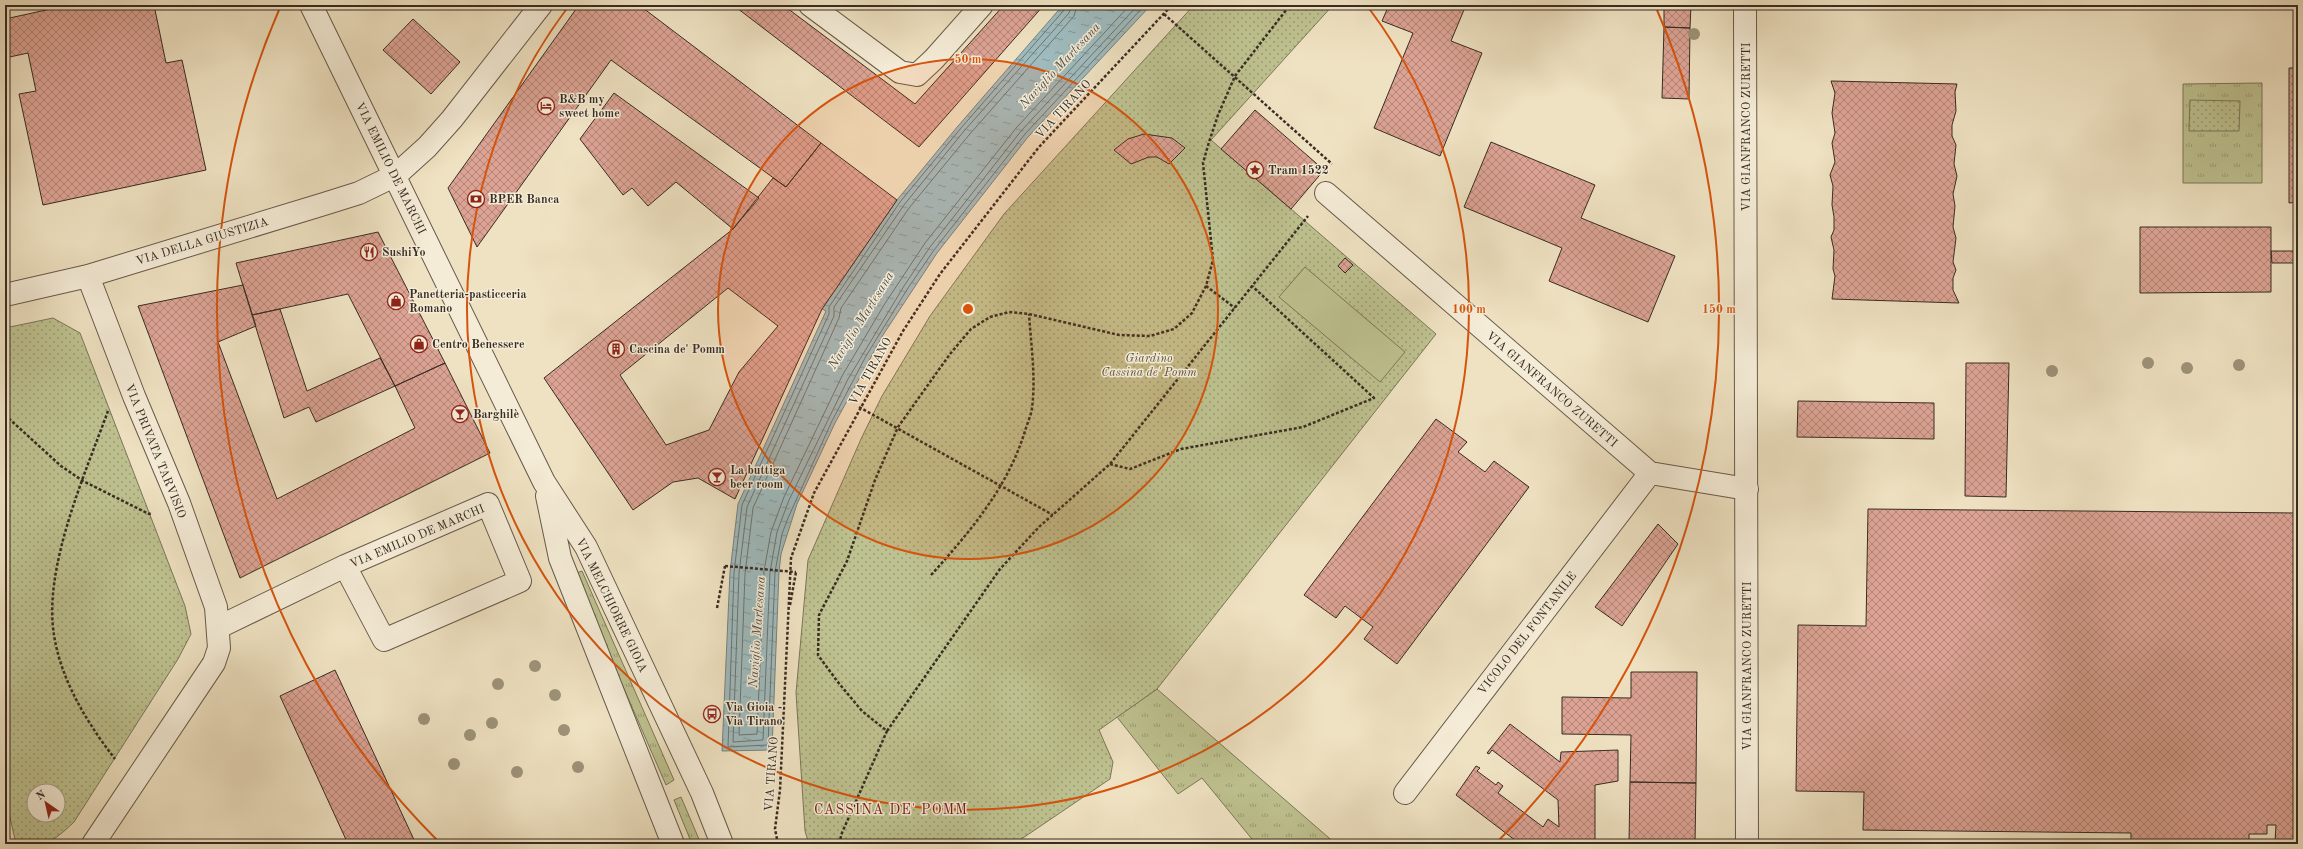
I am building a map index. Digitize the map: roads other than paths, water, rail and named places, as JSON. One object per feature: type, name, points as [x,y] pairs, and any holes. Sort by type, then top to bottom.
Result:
[{"type":"street","name":"VIA EMILIO DE MARCHI","points":[[311,5],[396,175],[544,482]]},
{"type":"street","name":"VIA DELLA GIUSTIZIA","points":[[5,295],[88,276],[358,193],[396,175],[427,147],[452,119],[541,5]]},
{"type":"street","points":[[810,5],[900,72],[917,75],[934,59],[982,5]]},
{"type":"street","name":"VIA GIANFRANCO ZURETTI","points":[[1745,5],[1747,844]]},
{"type":"street","name":"VIA GIANFRANCO ZURETTI","points":[[1326,193],[1650,473]]},
{"type":"street","name":"VIA PRIVATA TARVISIO","points":[[88,276],[134,396],[178,503],[216,607],[219,627],[219,648],[214,663],[139,779],[94,844]]},
{"type":"street","points":[[1650,473],[1747,488]]},
{"type":"street","name":"VICOLO DEL FONTANILE","points":[[1404,793],[1650,473]]},
{"type":"street","name":"VIA MELCHIORRE GIOIA","points":[[544,482],[560,558],[673,844]]},
{"type":"street","name":"VIA MELCHIORRE GIOIA","points":[[544,482],[586,548],[702,793],[722,844]]},
{"type":"street","name":"VIA EMILIO DE MARCHI","points":[[488,504],[520,581],[384,640],[345,566],[488,504]]},
{"type":"street","points":[[219,627],[345,566]]},
{"type":"water","name":"Naviglio Martesana","points":[[1063,5],[1151,5],[1028,137],[937,253],[883,335],[835,423],[797,504],[781,554],[772,750],[722,751],[730,572],[738,504],[826,311],[822,309],[897,200],[958,126]]},
{"type":"place","name":"B&B my sweet home","points":[[546,106]]},
{"type":"place","name":"Tram 1522","points":[[1255,170]]},
{"type":"place","name":"BPER Banca","points":[[476,199]]},
{"type":"place","name":"SushiYo","points":[[369,252]]},
{"type":"place","name":"Panetteria-pasticceria Romano","points":[[396,301]]},
{"type":"place","name":"Centro Benessere","points":[[419,344]]},
{"type":"place","name":"Cascina de' Pomm","points":[[616,349]]},
{"type":"place","name":"Barghilè","points":[[460,414]]},
{"type":"place","name":"La buttiga beer room","points":[[717,477]]},
{"type":"place","name":"Via Gioia - Via Tirano","points":[[712,714]]},
{"type":"district","name":"CASSINA DE' POMM","points":[[891,809]]},
{"type":"park label","name":"Giardino Cassina de' Pomm","points":[[1149,365]]}]
